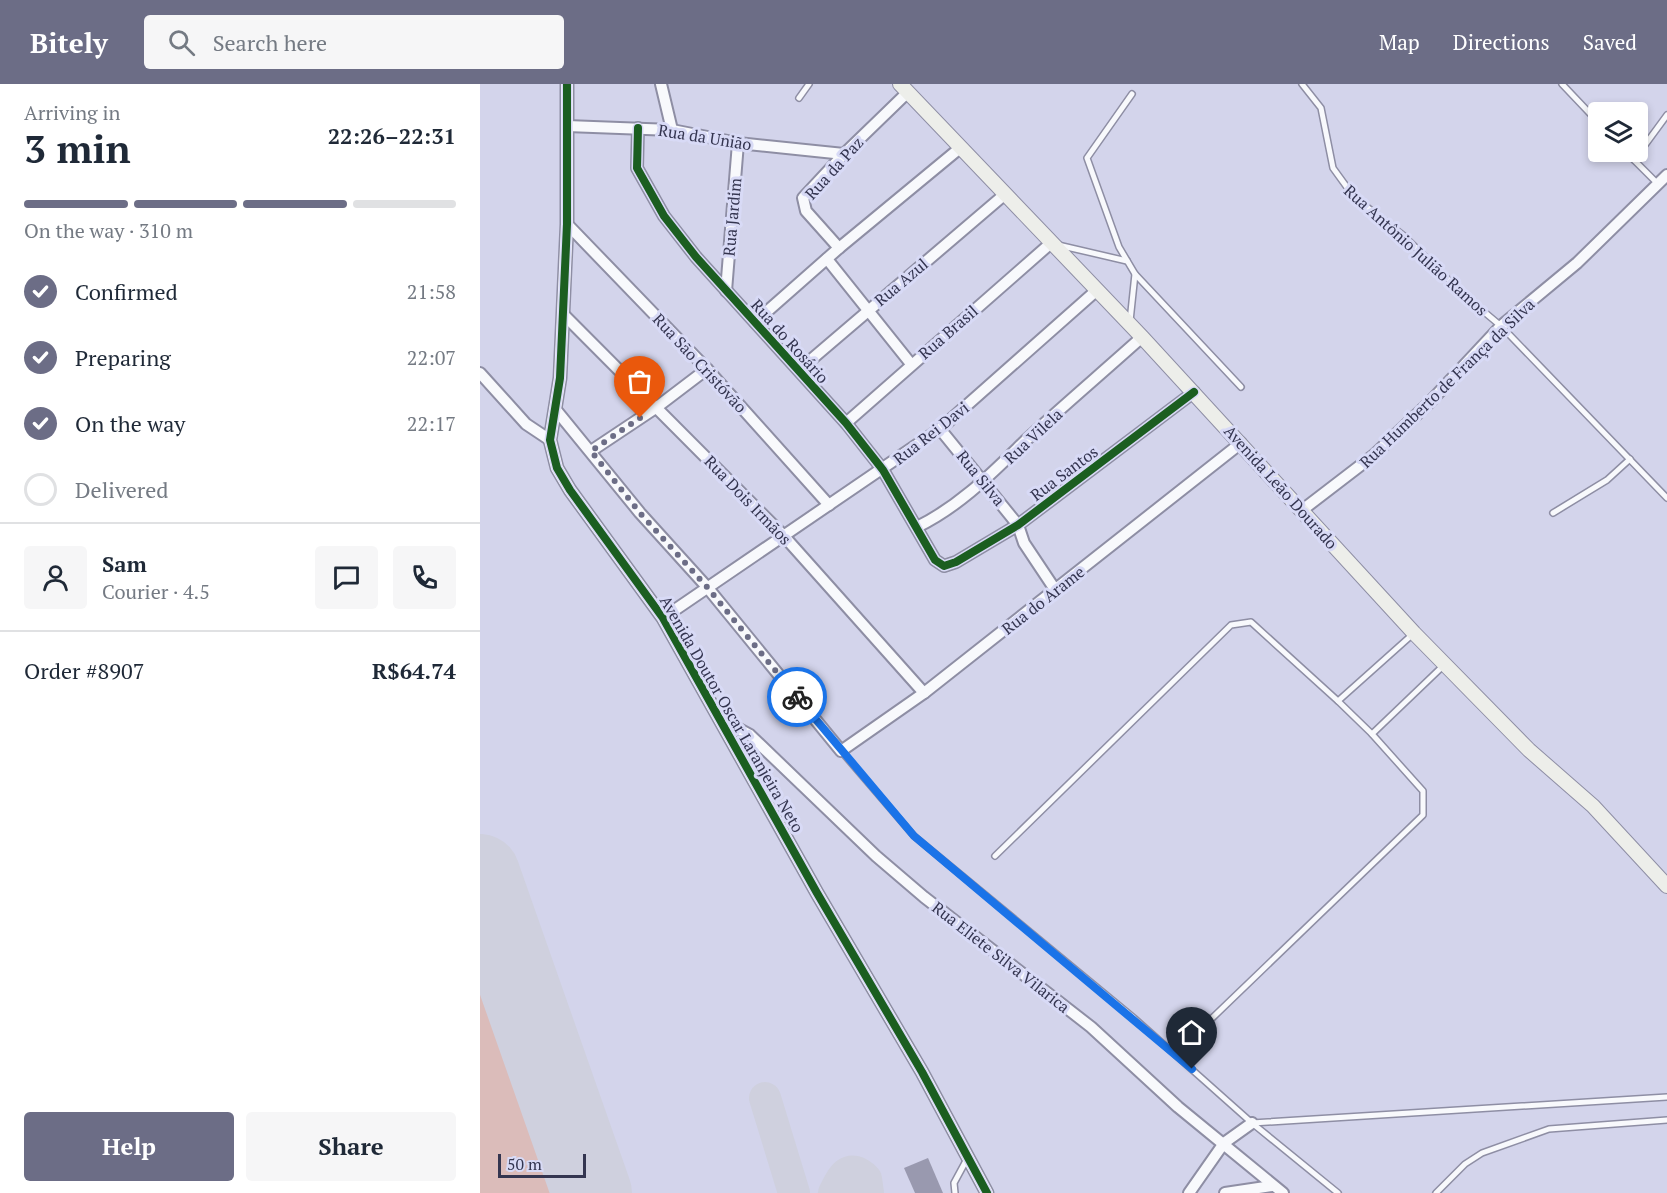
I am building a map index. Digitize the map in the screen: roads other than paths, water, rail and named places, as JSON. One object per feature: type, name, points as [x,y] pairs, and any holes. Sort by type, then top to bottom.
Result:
[{"type":"main road","name":"Avenida Leão Dourado","points":[[904,88],[1194,392],[1301,512],[1414,633],[1529,750],[1593,806],[1667,886]]},
{"type":"street","name":"Avenida Doutor Oscar Laranjeira Neto","points":[[567,84],[567,224],[563,314],[556,410],[550,440],[557,468],[570,490],[663,618],[817,893],[922,1072],[987,1193]]},
{"type":"street","points":[[661,84],[672,130]]},
{"type":"street","name":"Rua da Paz","points":[[839,248],[806,211],[802,203],[811,188],[904,88]]},
{"type":"street","name":"Rua da União","points":[[567,126],[672,130],[738,143],[844,154]]},
{"type":"street","name":"Rua do Rosário","points":[[638,128],[637,168],[646,188],[664,216],[726,291],[846,423],[883,470],[935,560],[944,566]]},
{"type":"street","name":"Rua Jardim","points":[[726,291],[738,143]]},
{"type":"street","points":[[755,322],[839,248],[960,148]]},
{"type":"street","name":"Rua Humberto de França da Silva","points":[[1301,512],[1374,455],[1430,402],[1501,326],[1577,263],[1667,176]]},
{"type":"street","name":"Rua Azul","points":[[799,370],[1004,195]]},
{"type":"street","name":"Rua São Cristóvão","points":[[567,224],[707,369],[829,505]]},
{"type":"street","name":"Rua Brasil","points":[[846,423],[1051,243]]},
{"type":"street","points":[[827,259],[911,364]]},
{"type":"street","name":"Rua Rei Davi","points":[[663,618],[940,429],[1096,290]]},
{"type":"street","name":"Rua Dois Irmãos","points":[[563,314],[783,535],[924,693]]},
{"type":"street","name":"Rua Vilela","points":[[917,527],[941,516],[984,482],[1026,441],[1142,337]]},
{"type":"street","points":[[591,451],[657,407],[707,369]]},
{"type":"street","points":[[480,373],[526,424],[550,440]]},
{"type":"street","name":"Rua Santos","points":[[944,566],[956,562],[1018,525],[1194,392]]},
{"type":"street","points":[[556,410],[640,513],[707,587],[841,752]]},
{"type":"street","name":"Rua Silva","points":[[940,429],[1018,525],[1024,543],[1056,591]]},
{"type":"street","name":"Rua do Arame","points":[[841,752],[924,693],[1241,443]]},
{"type":"street","name":"Rua Eliete Silva Vilarica","points":[[722,720],[750,735],[916,890],[1091,1027],[1178,1107],[1283,1193]]},
{"type":"street","points":[[1189,1193],[1224,1143],[1252,1123]]},
{"type":"street","points":[[1225,1193],[1272,1186]]},
{"type":"lane","points":[[799,98],[809,84]]},
{"type":"lane","name":"Rua Antônio Julião Ramos","points":[[1302,84],[1321,108],[1333,168],[1354,197],[1404,236],[1464,295],[1501,326],[1667,498]]},
{"type":"lane","points":[[1562,84],[1588,111]]},
{"type":"lane","points":[[1132,94],[1087,158],[1119,247],[1135,274],[1241,387]]},
{"type":"lane","points":[[1648,141],[1667,115]]},
{"type":"lane","points":[[1636,162],[1658,184]]},
{"type":"lane","points":[[1051,243],[1127,261]]},
{"type":"lane","points":[[1130,325],[1135,274]]},
{"type":"lane","points":[[1552,513],[1607,480],[1630,459]]},
{"type":"lane","points":[[995,856],[1232,625],[1251,622],[1372,734],[1423,791],[1424,815],[1205,1025]]},
{"type":"lane","points":[[1338,701],[1414,633]]},
{"type":"lane","points":[[1372,734],[1445,664]]},
{"type":"lane","points":[[841,752],[914,836],[1134,1018],[1252,1123],[1338,1193]]},
{"type":"lane","points":[[1252,1123],[1667,1097]]},
{"type":"lane","points":[[1436,1193],[1465,1164],[1482,1153],[1549,1129],[1667,1120]]},
{"type":"lane","points":[[955,1193],[954,1183],[968,1158]]}]
